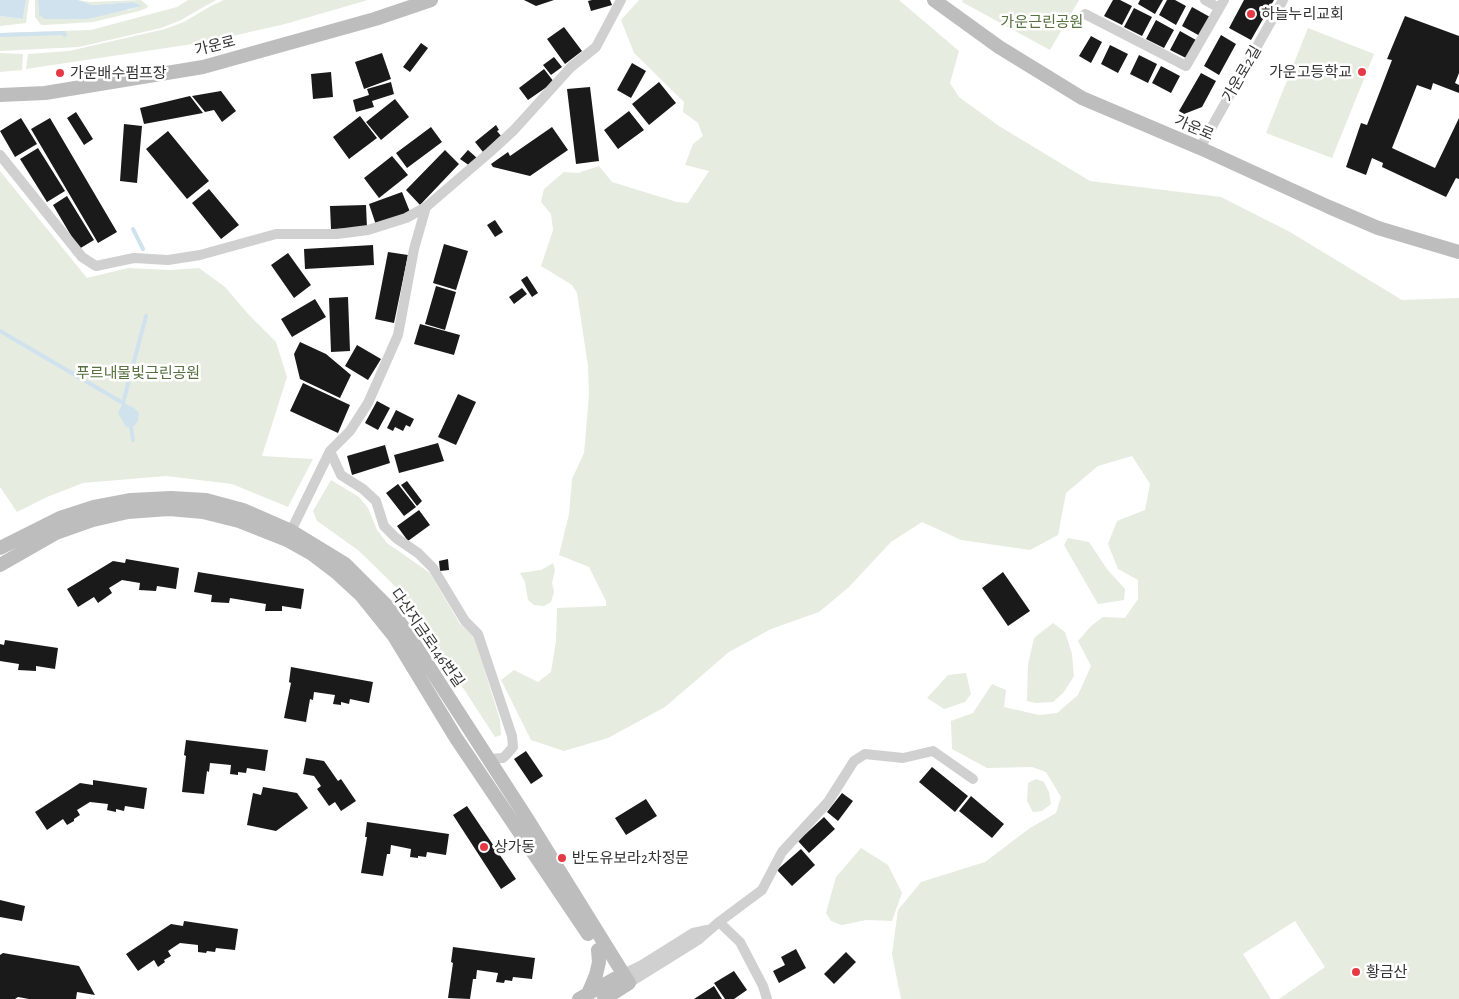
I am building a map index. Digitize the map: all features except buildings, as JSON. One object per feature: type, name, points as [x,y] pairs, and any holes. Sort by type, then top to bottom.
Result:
[{"type":"street","name":"가운로","points":[[0,96],[44,93],[203,67],[375,19],[431,0]]},
{"type":"street","points":[[0,155],[82,257],[96,266],[134,258],[168,260],[200,255],[276,234],[337,234],[368,230],[406,218],[426,206],[490,152],[514,130],[571,67],[596,47],[621,0]]},
{"type":"street","name":"가운로","points":[[934,0],[999,47],[1082,98],[1200,148],[1378,228],[1459,252]]},
{"type":"street","points":[[1085,14],[1186,66],[1222,4],[1205,0]]},
{"type":"street","name":"가운로2길","points":[[1200,148],[1283,0]]},
{"type":"street","points":[[289,535],[330,451],[350,431],[368,403],[398,335],[414,249],[426,206]]},
{"type":"street","points":[[330,451],[341,474],[363,489],[376,501],[384,526],[396,538],[418,552],[433,568],[465,621],[478,634],[512,736],[512,747],[503,758],[488,759]]},
{"type":"street","name":"다산지금로146번길","points":[[0,548],[60,518],[94,507],[131,500],[170,498],[206,500],[243,510],[345,564],[387,606],[404,628],[488,759],[622,981]]},
{"type":"street","name":"다산지금로146번길","points":[[0,565],[56,533],[93,520],[128,512],[169,509],[203,512],[289,535],[338,573],[361,595],[394,636],[456,738],[598,950],[622,981]]},
{"type":"street","points":[[584,996],[622,981],[698,940],[708,930],[762,890],[782,852],[828,802],[854,761],[865,754],[903,758],[933,751],[973,779]]},
{"type":"street","points":[[719,922],[740,942],[763,986],[764,998]]},
{"type":"street","points":[[584,996],[596,975],[599,962],[598,950]]},
{"type":"street","points":[[604,999],[622,981]]},
{"type":"green space","points":[[26,0],[29,0],[26,23],[0,26],[0,16],[23,19]]},
{"type":"green space","points":[[35,0],[38,0],[39,15],[128,10],[141,6],[133,2],[92,5],[78,0],[90,2],[141,0],[148,6],[139,11],[93,22],[41,25],[35,17]]},
{"type":"green space","points":[[188,0],[216,0],[179,21],[161,28],[79,47],[0,51],[0,33],[91,30],[177,7]]},
{"type":"green space","points":[[224,0],[368,0],[285,24],[206,42],[26,69],[28,54],[69,51],[165,29],[184,22]]},
{"type":"green space","points":[[639,0],[899,0],[959,51],[950,83],[959,97],[999,126],[1090,181],[1221,197],[1290,232],[1402,300],[1459,298],[1459,999],[1279,999],[1325,967],[1295,921],[1243,954],[1271,999],[901,999],[892,954],[898,910],[921,882],[985,862],[1030,828],[1056,813],[1061,797],[1046,772],[1032,767],[987,768],[952,749],[951,721],[973,713],[992,684],[1006,690],[1004,707],[1039,715],[1057,713],[1078,695],[1091,666],[1078,641],[1091,626],[1103,617],[1125,618],[1138,599],[1138,580],[1118,569],[1108,544],[1117,521],[1145,510],[1150,484],[1132,456],[1098,466],[1066,493],[1058,535],[1030,550],[961,540],[922,522],[891,542],[849,587],[819,612],[771,629],[729,652],[665,707],[608,738],[564,751],[531,740],[501,680],[514,670],[538,682],[551,672],[556,641],[557,608],[606,606],[606,601],[589,567],[559,555],[569,514],[572,479],[584,453],[589,395],[588,366],[577,293],[572,285],[541,266],[553,230],[551,214],[541,202],[544,189],[564,172],[578,173],[599,166],[612,182],[677,202],[688,203],[709,171],[685,165],[693,144],[703,136],[698,123],[683,112],[684,102],[634,53],[621,20]]},
{"type":"green space","name":"가운근린공원","points":[[963,0],[1079,0],[1050,50],[962,2]]},
{"type":"green space","points":[[1308,28],[1374,54],[1332,158],[1266,133]]},
{"type":"green space","points":[[0,53],[23,54],[22,70],[0,72]]},
{"type":"green space","name":"푸르내물빛근린공원","points":[[0,171],[87,278],[128,268],[170,270],[199,268],[225,287],[276,342],[287,377],[262,456],[313,459],[288,507],[232,484],[166,476],[83,483],[47,497],[17,512],[0,487]]},
{"type":"green space","points":[[331,480],[359,497],[368,508],[377,530],[387,543],[430,573],[460,624],[474,636],[500,720],[501,735],[495,737],[400,591],[358,550],[317,521],[313,511]]},
{"type":"green space","points":[[1068,538],[1089,542],[1107,569],[1125,589],[1124,600],[1098,604],[1064,545]]},
{"type":"green space","points":[[553,563],[555,570],[552,583],[554,592],[551,602],[544,606],[534,605],[528,600],[525,582],[520,573],[541,570]]},
{"type":"green space","points":[[1053,623],[1065,632],[1072,654],[1074,676],[1064,692],[1053,702],[1036,703],[1027,701],[1028,665],[1034,638]]},
{"type":"green space","points":[[966,673],[971,694],[965,702],[944,709],[927,698],[948,675]]},
{"type":"green space","points":[[1036,779],[1044,782],[1049,792],[1051,804],[1042,811],[1033,812],[1027,801],[1028,783]]},
{"type":"green space","points":[[861,848],[888,865],[902,893],[892,921],[866,920],[842,925],[831,921],[826,913],[836,877]]},
{"type":"water","points":[[0,0],[26,0],[23,19],[0,16]]},
{"type":"water","points":[[38,0],[78,0],[92,5],[133,2],[142,6],[88,19],[45,19],[39,15]]},
{"type":"water","points":[[123,403],[134,408],[139,413],[138,421],[134,426],[126,427],[118,413]]},
{"type":"waterway","points":[[0,35],[64,33],[65,35]]},
{"type":"waterway","points":[[133,229],[143,249]]},
{"type":"waterway","points":[[0,331],[123,403],[146,316]]},
{"type":"waterway","points":[[131,426],[133,440]]},
{"type":"place","name":"하늘누리교회","points":[[1251,14]]},
{"type":"place","name":"가운고등학교","points":[[1362,72]]},
{"type":"place","name":"가운배수펌프장","points":[[60,73]]},
{"type":"place","name":"상가동","points":[[484,847]]},
{"type":"place","name":"반도유보라2차정문","points":[[562,858]]},
{"type":"place","name":"황금산","points":[[1356,972]]}]
